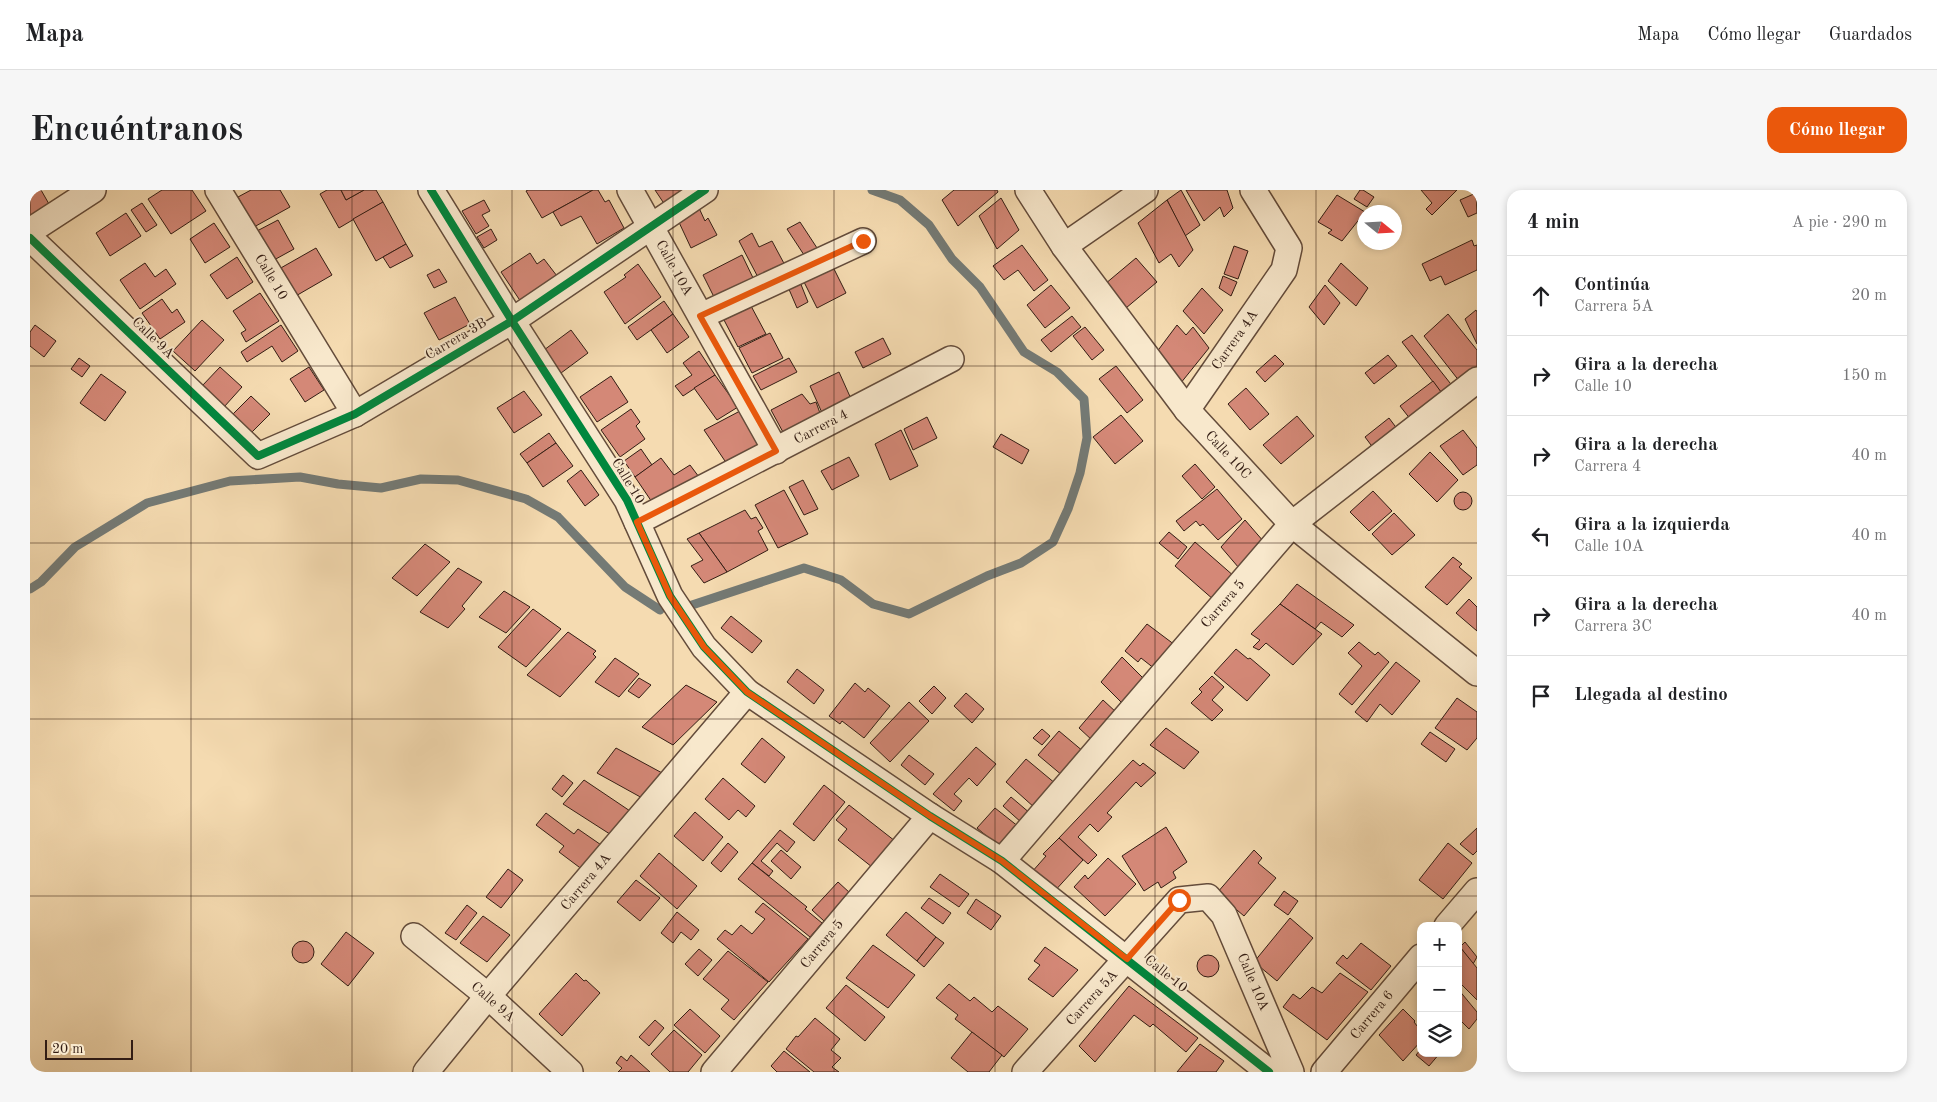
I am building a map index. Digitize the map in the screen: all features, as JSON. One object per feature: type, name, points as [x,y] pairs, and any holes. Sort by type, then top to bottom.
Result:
[{"type":"street","points":[[30,231],[93,190]]},
{"type":"street","name":"Calle 10","points":[[218,190],[355,414]]},
{"type":"street","name":"Calle 10","points":[[431,190],[512,321],[627,500],[670,596],[704,647],[747,692],[930,816],[1002,861],[1269,1072]]},
{"type":"street","name":"Calle 10A","points":[[630,190],[776,451]]},
{"type":"street","name":"Carrera 3B","points":[[258,456],[355,414],[512,321],[705,190]]},
{"type":"street","name":"Calle 10C","points":[[1028,190],[1064,246],[1186,410],[1292,524],[1477,673]]},
{"type":"street","points":[[1064,246],[1145,190]]},
{"type":"street","name":"Carrera 4A","points":[[1186,410],[1284,270],[1289,248],[1254,190]]},
{"type":"street","name":"Calle 9A","points":[[30,238],[258,456]]},
{"type":"street","points":[[700,316],[863,241]]},
{"type":"street","name":"Carrera 4","points":[[637,522],[951,359]]},
{"type":"street","name":"Carrera 5","points":[[1002,861],[1292,524],[1477,380]]},
{"type":"street","name":"Carrera 4A","points":[[426,1072],[488,996],[747,692]]},
{"type":"street","name":"Carrera 5","points":[[714,1072],[930,816]]},
{"type":"street","points":[[1450,922],[1477,891]]},
{"type":"street","name":"Calle 10A","points":[[1208,897],[1224,915],[1291,1072]]},
{"type":"street","name":"Carrera 5A","points":[[1024,1072],[1179,900],[1208,897]]},
{"type":"street","name":"Calle 9A","points":[[414,936],[488,996],[570,1072]]},
{"type":"street","name":"Carrera 6","points":[[1324,1072],[1417,962]]},
{"type":"building","points":[[30,190],[41,190],[49,204],[30,216]]},
{"type":"building","points":[[162,190],[192,190],[206,211],[171,234],[148,199]]},
{"type":"building","points":[[251,190],[280,190],[290,207],[254,227],[238,197]]},
{"type":"building","points":[[327,190],[341,190],[346,200],[364,190],[376,190],[383,202],[339,228],[320,194]]},
{"type":"building","points":[[341,190],[364,190],[346,200]]},
{"type":"building","points":[[593,190],[542,218],[526,191]]},
{"type":"building","points":[[593,190],[598,190],[605,202],[609,200],[624,228],[597,244],[581,216],[561,226],[553,212]]},
{"type":"building","points":[[655,190],[689,190],[665,205]]},
{"type":"building","points":[[954,190],[997,190],[998,192],[958,226],[942,200]]},
{"type":"building","points":[[1181,190],[1200,225],[1185,236],[1167,200]]},
{"type":"building","points":[[1186,190],[1227,190],[1233,208],[1224,217],[1220,207],[1204,221]]},
{"type":"building","points":[[1360,190],[1374,197],[1368,205],[1364,205],[1354,199]]},
{"type":"building","points":[[1421,190],[1457,190],[1432,215],[1426,209],[1432,203]]},
{"type":"building","points":[[1476,193],[1477,213],[1468,217],[1460,200]]},
{"type":"building","points":[[1337,195],[1357,207],[1357,222],[1342,241],[1328,233],[1332,230],[1318,222]]},
{"type":"building","points":[[1001,198],[1019,230],[997,249],[979,216]]},
{"type":"building","points":[[484,200],[490,211],[482,215],[489,226],[476,234],[462,211]]},
{"type":"building","points":[[1167,200],[1193,250],[1179,267],[1171,254],[1159,263],[1138,223]]},
{"type":"building","points":[[383,202],[406,244],[376,261],[353,219]]},
{"type":"building","points":[[142,203],[157,225],[146,232],[131,210]]},
{"type":"building","points":[[699,208],[705,221],[708,218],[717,235],[691,248],[677,218]]},
{"type":"building","points":[[126,213],[141,236],[110,256],[96,233]]},
{"type":"building","points":[[278,220],[294,249],[274,260],[257,231]]},
{"type":"building","points":[[800,222],[819,251],[806,258],[787,229]]},
{"type":"building","points":[[214,223],[230,247],[205,263],[190,239]]},
{"type":"building","points":[[491,229],[497,240],[484,248],[477,237]]},
{"type":"building","points":[[752,233],[759,247],[772,241],[787,269],[761,283],[739,241]]},
{"type":"building","points":[[1472,240],[1474,246],[1477,245],[1477,270],[1445,285],[1441,276],[1430,281],[1422,264]]},
{"type":"building","points":[[406,244],[413,256],[390,268],[383,257]]},
{"type":"building","points":[[1022,245],[1048,280],[1034,291],[1018,270],[1004,280],[993,266]]},
{"type":"building","points":[[1234,246],[1248,251],[1238,279],[1224,274]]},
{"type":"building","points":[[316,248],[332,275],[294,297],[279,269]]},
{"type":"building","points":[[530,253],[537,264],[544,259],[557,276],[523,305],[501,272]]},
{"type":"building","points":[[742,255],[755,282],[716,301],[703,275]]},
{"type":"building","points":[[237,257],[253,282],[227,299],[210,275]]},
{"type":"building","points":[[1136,258],[1157,282],[1126,308],[1105,284]]},
{"type":"building","points":[[145,263],[155,277],[166,269],[176,284],[140,309],[120,280]]},
{"type":"building","points":[[1341,263],[1368,288],[1356,306],[1328,281]]},
{"type":"building","points":[[638,264],[661,297],[625,324],[604,292],[626,277],[624,275]]},
{"type":"building","points":[[832,265],[846,293],[817,308],[803,280]]},
{"type":"building","points":[[439,269],[447,282],[434,288],[427,275]]},
{"type":"building","points":[[1223,276],[1237,282],[1231,296],[1219,288]]},
{"type":"building","points":[[800,282],[808,302],[797,308],[788,287]]},
{"type":"building","points":[[1051,285],[1070,308],[1045,328],[1027,305]]},
{"type":"building","points":[[1325,285],[1340,303],[1324,325],[1309,307]]},
{"type":"building","points":[[1202,288],[1223,310],[1204,334],[1183,311]]},
{"type":"building","points":[[260,293],[279,321],[246,342],[241,333],[246,330],[233,311]]},
{"type":"building","points":[[455,297],[470,324],[439,340],[424,313]]},
{"type":"building","points":[[162,299],[172,313],[177,309],[185,322],[160,339],[142,313]]},
{"type":"building","points":[[664,301],[673,314],[637,340],[628,327]]},
{"type":"building","points":[[751,306],[766,334],[738,347],[724,320]]},
{"type":"building","points":[[1476,310],[1477,312],[1477,344],[1465,319]]},
{"type":"building","points":[[673,314],[689,337],[667,353],[651,330]]},
{"type":"building","points":[[1448,314],[1477,350],[1477,366],[1460,382],[1424,336]]},
{"type":"building","points":[[1072,316],[1081,327],[1051,352],[1041,340]]},
{"type":"building","points":[[202,320],[224,340],[195,371],[173,351]]},
{"type":"building","points":[[35,325],[56,341],[44,357],[30,346],[30,332]]},
{"type":"building","points":[[281,325],[298,351],[282,362],[272,346],[247,362],[241,352]]},
{"type":"building","points":[[1177,325],[1186,335],[1193,327],[1209,348],[1180,384],[1156,353]]},
{"type":"building","points":[[1085,327],[1104,350],[1092,360],[1073,336]]},
{"type":"building","points":[[571,330],[588,353],[561,373],[544,350]]},
{"type":"building","points":[[770,333],[783,358],[752,373],[739,348]]},
{"type":"building","points":[[1412,335],[1454,388],[1444,396],[1402,342]]},
{"type":"building","points":[[883,338],[891,354],[863,368],[855,352]]},
{"type":"building","points":[[699,351],[715,375],[683,396],[675,386],[692,375],[683,363]]},
{"type":"building","points":[[1275,355],[1284,364],[1265,382],[1256,372]]},
{"type":"building","points":[[1388,355],[1397,366],[1374,384],[1365,373]]},
{"type":"building","points":[[79,358],[90,366],[82,377],[71,369]]},
{"type":"building","points":[[789,358],[797,372],[761,390],[753,376]]},
{"type":"building","points":[[1116,366],[1143,400],[1127,413],[1099,379]]},
{"type":"building","points":[[220,367],[242,387],[224,407],[202,386]]},
{"type":"building","points":[[309,367],[324,390],[305,402],[290,379]]},
{"type":"building","points":[[839,372],[852,401],[823,415],[810,386]]},
{"type":"building","points":[[101,374],[126,392],[105,421],[80,403]]},
{"type":"building","points":[[715,375],[738,407],[717,420],[694,388]]},
{"type":"building","points":[[611,376],[628,402],[597,422],[580,397]]},
{"type":"building","points":[[1433,381],[1444,396],[1411,420],[1400,406]]},
{"type":"building","points":[[1246,388],[1269,414],[1250,430],[1228,404]]},
{"type":"building","points":[[524,391],[542,415],[514,433],[497,408]]},
{"type":"building","points":[[802,394],[810,404],[816,402],[821,416],[784,434],[771,410]]},
{"type":"building","points":[[251,396],[270,414],[249,435],[230,417]]},
{"type":"building","points":[[631,409],[640,422],[636,426],[645,439],[620,457],[601,430]]},
{"type":"building","points":[[740,411],[765,446],[727,464],[704,430]]},
{"type":"building","points":[[1121,415],[1143,441],[1115,464],[1093,437]]},
{"type":"building","points":[[1297,416],[1314,436],[1281,464],[1263,445]]},
{"type":"building","points":[[927,417],[937,438],[913,450],[904,429]]},
{"type":"building","points":[[1389,418],[1398,430],[1374,449],[1365,437]]},
{"type":"building","points":[[901,430],[918,466],[890,480],[875,444]]},
{"type":"building","points":[[1463,430],[1477,448],[1477,465],[1463,475],[1440,446]]},
{"type":"building","points":[[549,433],[556,443],[527,463],[520,454]]},
{"type":"building","points":[[1001,434],[1029,450],[1022,464],[993,447]]},
{"type":"building","points":[[556,443],[573,466],[543,487],[527,463]]},
{"type":"building","points":[[641,449],[652,465],[635,477],[624,461]]},
{"type":"building","points":[[1430,452],[1458,480],[1437,502],[1409,474]]},
{"type":"building","points":[[849,457],[859,476],[832,490],[821,471]]},
{"type":"building","points":[[661,458],[674,475],[690,465],[699,477],[654,505],[635,477]]},
{"type":"building","points":[[1195,464],[1215,487],[1202,499],[1182,476]]},
{"type":"building","points":[[581,470],[599,495],[585,506],[567,481]]},
{"type":"building","points":[[803,480],[818,509],[804,515],[789,487]]},
{"type":"building","points":[[1217,489],[1242,519],[1218,540],[1203,524],[1200,526],[1196,521],[1184,531],[1176,521]]},
{"type":"building","points":[[784,490],[808,534],[778,548],[755,505]]},
{"type":"building","points":[[1373,491],[1392,511],[1369,531],[1350,512]]},
{"type":"building","points":[[1463,492],[1469,495],[1472,501],[1469,507],[1463,510],[1457,507],[1454,501],[1457,495]]},
{"type":"building","points":[[745,510],[751,519],[756,517],[763,528],[758,531],[768,550],[727,572],[699,533]]},
{"type":"building","points":[[1394,513],[1415,535],[1392,555],[1372,534]]},
{"type":"building","points":[[1245,520],[1264,542],[1239,568],[1221,547]]},
{"type":"building","points":[[1169,532],[1187,547],[1178,559],[1159,543]]},
{"type":"building","points":[[699,533],[727,572],[704,583],[691,566],[703,560],[687,539]]},
{"type":"building","points":[[1195,542],[1235,577],[1214,600],[1175,566]]},
{"type":"building","points":[[425,544],[450,562],[417,596],[392,578]]},
{"type":"building","points":[[1453,557],[1462,564],[1459,567],[1472,578],[1447,605],[1425,587]]},
{"type":"building","points":[[458,568],[482,582],[462,606],[465,609],[448,628],[420,612]]},
{"type":"building","points":[[1297,584],[1354,625],[1342,637],[1321,622],[1315,629],[1280,604]]},
{"type":"building","points":[[504,591],[530,607],[506,633],[479,617]]},
{"type":"building","points":[[1469,599],[1477,607],[1477,631],[1456,613]]},
{"type":"building","points":[[1280,604],[1322,634],[1293,665],[1266,643],[1259,650],[1253,647],[1260,640],[1251,634]]},
{"type":"building","points":[[533,609],[561,629],[526,667],[498,647]]},
{"type":"building","points":[[731,616],[762,641],[752,653],[721,628]]},
{"type":"building","points":[[1147,624],[1175,645],[1155,669],[1141,658],[1138,662],[1125,651]]},
{"type":"building","points":[[568,632],[596,651],[593,654],[596,657],[560,697],[527,675]]},
{"type":"building","points":[[1359,642],[1375,655],[1378,652],[1389,662],[1352,705],[1339,694],[1362,666],[1348,653]]},
{"type":"building","points":[[1236,649],[1270,675],[1247,701],[1214,673]]},
{"type":"building","points":[[1122,657],[1145,680],[1124,705],[1101,682]]},
{"type":"building","points":[[615,658],[639,674],[619,697],[595,682]]},
{"type":"building","points":[[1396,662],[1420,681],[1392,715],[1380,704],[1367,722],[1355,712]]},
{"type":"building","points":[[797,669],[824,690],[814,704],[787,682]]},
{"type":"building","points":[[1212,676],[1224,687],[1212,700],[1223,710],[1212,721],[1191,703],[1202,692],[1199,689]]},
{"type":"building","points":[[639,678],[651,685],[639,698],[628,691]]},
{"type":"building","points":[[855,683],[865,692],[868,688],[890,706],[864,738],[842,721],[840,724],[829,716]]},
{"type":"building","points":[[686,685],[717,702],[673,745],[642,727]]},
{"type":"building","points":[[934,686],[946,698],[932,714],[919,701]]},
{"type":"building","points":[[966,693],[984,709],[972,723],[954,706]]},
{"type":"building","points":[[1457,698],[1477,712],[1477,738],[1467,750],[1435,728]]},
{"type":"building","points":[[1103,700],[1117,713],[1093,741],[1079,728]]},
{"type":"building","points":[[909,702],[929,721],[890,762],[870,743]]},
{"type":"building","points":[[1166,728],[1199,752],[1184,769],[1150,745]]},
{"type":"building","points":[[1042,729],[1050,736],[1042,745],[1033,738]]},
{"type":"building","points":[[1059,731],[1084,752],[1063,776],[1038,755]]},
{"type":"building","points":[[1430,732],[1455,749],[1446,762],[1421,744]]},
{"type":"building","points":[[762,738],[785,757],[765,783],[741,764]]},
{"type":"building","points":[[976,747],[996,764],[977,786],[969,778],[954,794],[962,801],[954,811],[933,794]]},
{"type":"building","points":[[616,748],[664,774],[644,799],[597,773]]},
{"type":"building","points":[[909,755],[934,774],[925,785],[901,765]]},
{"type":"building","points":[[1026,759],[1056,784],[1035,808],[1006,782]]},
{"type":"building","points":[[1133,760],[1140,766],[1143,763],[1156,773],[1141,787],[1136,782],[1107,813],[1112,817],[1098,832],[1090,824],[1078,837],[1097,855],[1088,864],[1059,838]]},
{"type":"building","points":[[563,775],[573,783],[562,797],[552,789]]},
{"type":"building","points":[[723,778],[755,806],[746,817],[738,810],[729,820],[705,799]]},
{"type":"building","points":[[584,780],[636,815],[616,838],[563,804]]},
{"type":"building","points":[[824,785],[845,802],[814,841],[793,824]]},
{"type":"building","points":[[1011,797],[1031,814],[1022,823],[1003,806]]},
{"type":"building","points":[[849,805],[895,841],[872,867],[838,840],[847,829],[836,820]]},
{"type":"building","points":[[995,808],[1019,827],[1001,848],[977,828]]},
{"type":"building","points":[[695,812],[723,837],[703,861],[674,836]]},
{"type":"building","points":[[546,813],[574,834],[578,829],[607,849],[587,873],[559,852],[564,846],[536,825]]},
{"type":"building","points":[[1166,827],[1187,862],[1173,872],[1176,878],[1161,888],[1158,882],[1144,891],[1122,856]]},
{"type":"building","points":[[1477,828],[1477,851],[1473,855],[1460,844]]},
{"type":"building","points":[[780,830],[795,842],[787,852],[777,843],[761,861],[773,871],[769,876],[752,863]]},
{"type":"building","points":[[1059,838],[1083,860],[1052,894],[1031,873],[1046,856],[1043,854]]},
{"type":"building","points":[[728,843],[738,852],[721,872],[711,863]]},
{"type":"building","points":[[1448,843],[1472,863],[1443,899],[1419,880]]},
{"type":"building","points":[[781,850],[801,867],[791,879],[771,861]]},
{"type":"building","points":[[1254,850],[1262,858],[1258,863],[1276,878],[1244,916],[1217,893]]},
{"type":"building","points":[[659,853],[697,886],[677,909],[640,876]]},
{"type":"building","points":[[1108,858],[1136,884],[1105,916],[1074,887],[1085,875],[1088,879]]},
{"type":"building","points":[[752,863],[807,907],[805,909],[822,923],[810,937],[738,879]]},
{"type":"building","points":[[508,869],[523,880],[501,908],[486,897]]},
{"type":"building","points":[[940,874],[969,894],[959,907],[930,887]]},
{"type":"building","points":[[636,880],[660,898],[640,921],[617,902]]},
{"type":"building","points":[[838,882],[850,893],[824,921],[812,910]]},
{"type":"building","points":[[1284,891],[1298,901],[1288,915],[1274,905]]},
{"type":"building","points":[[929,898],[951,913],[943,924],[921,908]]},
{"type":"building","points":[[976,899],[1001,916],[991,930],[967,913]]},
{"type":"building","points":[[763,903],[808,939],[769,982],[717,939],[725,930],[732,935],[741,925],[752,934],[765,919],[755,912]]},
{"type":"building","points":[[467,905],[477,913],[456,940],[445,933]]},
{"type":"building","points":[[677,912],[699,930],[691,940],[681,932],[673,943],[661,933]]},
{"type":"building","points":[[906,912],[936,937],[917,961],[886,935]]},
{"type":"building","points":[[483,916],[510,935],[487,962],[460,943]]},
{"type":"building","points":[[1290,918],[1313,938],[1277,981],[1254,962]]},
{"type":"building","points":[[346,932],[374,953],[348,986],[321,964]]},
{"type":"building","points":[[936,937],[944,943],[924,967],[917,961]]},
{"type":"building","points":[[303,941],[311,944],[314,952],[311,960],[303,963],[295,960],[292,952],[295,944]]},
{"type":"building","points":[[1465,942],[1477,957],[1473,964],[1462,950],[1462,945]]},
{"type":"building","points":[[1361,943],[1391,966],[1371,990],[1336,963],[1343,955],[1347,959]]},
{"type":"building","points":[[873,945],[915,975],[888,1008],[846,978]]},
{"type":"building","points":[[1045,947],[1078,970],[1053,997],[1028,979],[1040,965],[1034,961]]},
{"type":"building","points":[[699,949],[712,960],[698,976],[685,964]]},
{"type":"building","points":[[1462,949],[1477,968],[1477,1000],[1462,985]]},
{"type":"building","points":[[728,951],[768,982],[734,1020],[721,1009],[729,1000],[703,979]]},
{"type":"building","points":[[1208,955],[1216,958],[1219,966],[1216,974],[1208,977],[1200,974],[1197,966],[1200,958]]},
{"type":"building","points":[[576,973],[600,993],[562,1036],[539,1014]]},
{"type":"building","points":[[1340,973],[1368,992],[1327,1040],[1283,1007],[1293,994],[1300,999],[1312,987],[1322,993]]},
{"type":"building","points":[[949,984],[970,1001],[974,997],[992,1012],[998,1006],[1028,1029],[1004,1057],[955,1019],[958,1015],[936,998]]},
{"type":"building","points":[[846,985],[885,1017],[865,1041],[826,1008]]},
{"type":"building","points":[[1129,986],[1198,1038],[1186,1052],[1153,1024],[1150,1027],[1134,1015],[1095,1062],[1079,1046]]},
{"type":"building","points":[[1462,994],[1477,1012],[1477,1019],[1469,1029],[1462,1022]]},
{"type":"building","points":[[690,1009],[720,1036],[705,1053],[674,1025]]},
{"type":"building","points":[[1403,1009],[1415,1021],[1417,1026],[1417,1045],[1403,1061],[1379,1035]]},
{"type":"building","points":[[815,1018],[840,1039],[831,1050],[841,1058],[832,1067],[839,1072],[814,1072],[786,1049],[796,1036],[798,1037]]},
{"type":"building","points":[[655,1020],[664,1028],[649,1046],[639,1037]]},
{"type":"building","points":[[674,1030],[702,1055],[688,1072],[670,1072],[651,1054]]},
{"type":"building","points":[[972,1032],[1002,1055],[989,1072],[968,1072],[951,1058]]},
{"type":"building","points":[[1200,1044],[1224,1061],[1216,1072],[1177,1072]]},
{"type":"building","points":[[784,1051],[810,1072],[777,1072],[771,1066]]},
{"type":"building","points":[[631,1055],[650,1072],[618,1072],[622,1068],[616,1063],[621,1056],[627,1061]]},
{"type":"building","points":[[1418,1057],[1437,1057],[1429,1066]]},
{"type":"waterway","points":[[689,606],[804,568],[841,580],[873,604],[909,614],[987,576],[1021,563],[1053,542],[1068,509],[1080,473],[1087,438],[1084,399],[1057,372],[1024,352],[980,287],[952,259],[929,225],[900,200],[872,190]]},
{"type":"waterway","points":[[30,589],[41,582],[75,547],[147,503],[230,481],[300,477],[338,484],[381,488],[421,479],[458,480],[526,499],[558,517],[625,587],[660,610]]},
{"type":"cycle path","points":[[431,190],[512,321],[627,500],[670,596],[704,647],[747,692],[930,816],[1002,861],[1269,1072]]},
{"type":"cycle path","points":[[30,238],[258,456],[355,414],[512,321],[705,190]]},
{"type":"route","points":[[863,241],[700,316],[776,451],[637,522],[670,596],[704,647],[747,692],[930,816],[1002,861],[1127,959],[1179,900]]}]
